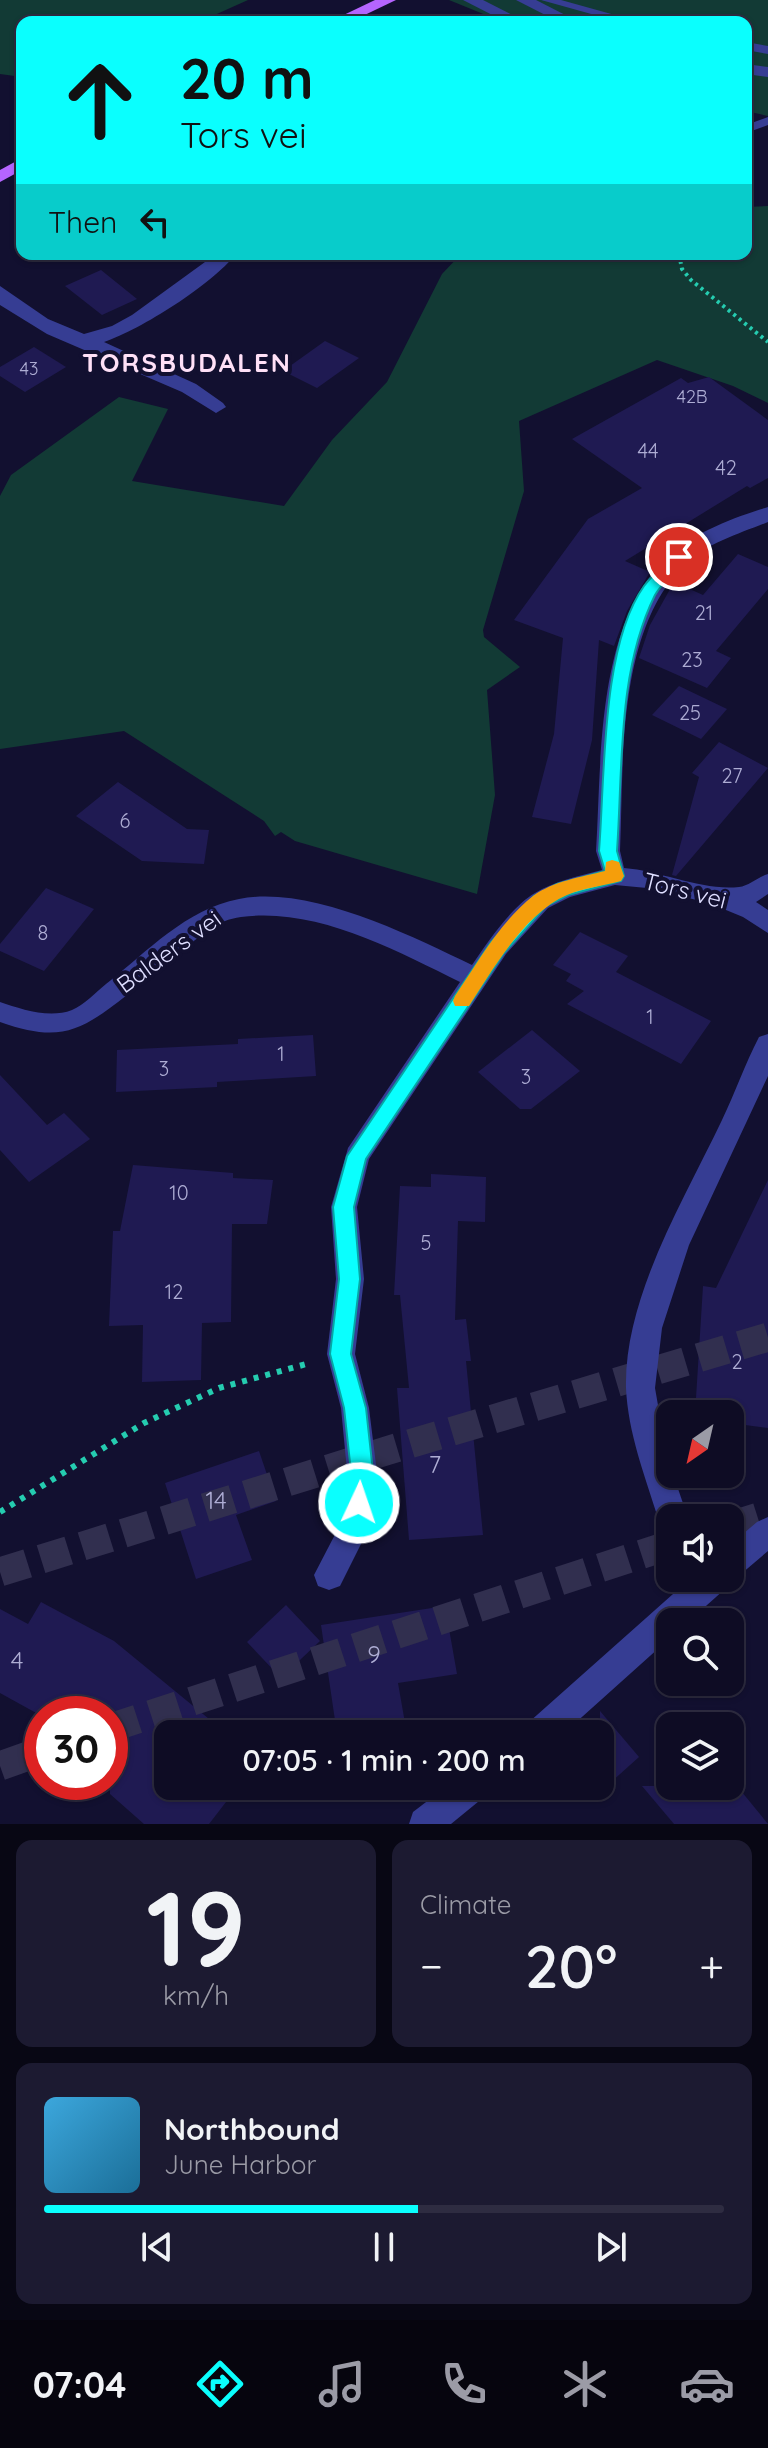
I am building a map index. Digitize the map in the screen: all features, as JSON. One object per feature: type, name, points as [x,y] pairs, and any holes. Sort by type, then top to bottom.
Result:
[{"type":"main road","points":[[351,16],[388,0]]},
{"type":"street","points":[[471,0],[505,16]]},
{"type":"street","points":[[524,0],[558,16]]},
{"type":"street","points":[[84,340],[110,332],[166,303],[220,260]]},
{"type":"street","points":[[0,291],[2,298],[30,318],[189,388],[216,407]]},
{"type":"street","points":[[615,876],[608,851],[620,688],[630,636],[650,589],[679,557],[706,540],[768,514]]},
{"type":"street","name":"Tors vei","points":[[341,1354],[350,1279],[344,1207],[357,1156],[497,947],[540,901],[564,889],[615,876],[647,879],[713,895],[751,910],[768,924]]},
{"type":"street","points":[[713,895],[746,896],[768,883]]},
{"type":"street","name":"Balders vei","points":[[0,1012],[34,1023],[63,1023],[81,1017],[209,917],[238,906],[276,906],[317,914],[411,947],[477,979]]},
{"type":"street","points":[[669,1504],[645,1425],[641,1369],[657,1296],[701,1187],[753,1085],[768,1044]]},
{"type":"street","points":[[329,1575],[355,1526],[363,1481],[355,1408],[341,1354]]},
{"type":"street","points":[[744,1552],[768,1532]]},
{"type":"street","points":[[553,1720],[684,1592]]},
{"type":"street","points":[[425,1824],[455,1800]]},
{"type":"lane","points":[[547,0],[610,16]]},
{"type":"path","points":[[680,260],[682,269],[691,280],[768,342]]},
{"type":"path","points":[[0,1512],[144,1423],[207,1394],[341,1354]]},
{"type":"green space","points":[[0,0],[248,0],[212,16],[16,16],[16,76],[0,74]]},
{"type":"green space","points":[[449,0],[768,0],[768,116],[752,112],[752,16],[488,16]]},
{"type":"green space","points":[[768,206],[768,403],[733,386],[657,360],[519,421],[524,491],[483,630],[484,637],[520,667],[487,690],[495,795],[477,894],[295,841],[281,832],[275,836],[264,821],[124,731],[0,749],[0,496],[11,475],[119,397],[168,409],[132,481],[284,506],[332,440],[387,382],[442,274],[455,260],[752,260],[752,207]]},
{"type":"building","points":[[101,270],[137,299],[102,315],[65,286]]},
{"type":"building","points":[[325,341],[359,358],[317,388],[283,371]]},
{"type":"building","points":[[34,347],[66,367],[25,392],[0,376],[0,367]]},
{"type":"building","points":[[709,377],[768,420],[768,478],[750,488],[747,486],[625,561],[650,572],[627,611],[614,646],[599,640],[592,740],[571,824],[532,817],[554,734],[563,638],[514,620],[588,519],[642,488],[572,439],[681,378],[688,383]]},
{"type":"building","points":[[738,554],[768,567],[768,589],[716,651],[731,658],[707,688],[639,658],[650,625],[674,582],[703,595]]},
{"type":"building","points":[[679,686],[727,709],[701,739],[652,715]]},
{"type":"building","points":[[719,742],[768,768],[676,876],[672,875],[699,777],[692,773]]},
{"type":"building","points":[[118,782],[187,829],[209,830],[204,864],[142,861],[76,816]]},
{"type":"building","points":[[46,888],[94,909],[44,971],[0,951],[0,944]]},
{"type":"building","points":[[580,932],[628,956],[616,972],[711,1021],[681,1064],[567,1004],[584,991],[566,981],[571,974],[553,965]]},
{"type":"building","points":[[532,1030],[580,1071],[531,1109],[520,1109],[478,1072]]},
{"type":"building","points":[[313,1035],[316,1076],[217,1082],[217,1087],[116,1092],[117,1050],[238,1044],[238,1039]]},
{"type":"building","points":[[0,1075],[47,1125],[64,1113],[90,1139],[29,1182],[0,1150]]},
{"type":"building","points":[[133,1165],[233,1173],[233,1178],[273,1180],[267,1224],[232,1224],[231,1322],[202,1323],[201,1380],[142,1382],[143,1325],[109,1326],[113,1231],[120,1231]]},
{"type":"building","points":[[431,1174],[486,1177],[485,1222],[458,1221],[455,1320],[466,1319],[471,1361],[466,1361],[483,1535],[409,1540],[397,1388],[409,1388],[400,1295],[394,1295],[400,1186],[431,1187]]},
{"type":"building","points":[[768,1180],[768,1428],[744,1425],[744,1400],[696,1400],[703,1286],[716,1288]]},
{"type":"building","points":[[259,1451],[276,1501],[236,1515],[252,1560],[196,1579],[165,1483]]},
{"type":"building","points":[[41,1602],[114,1641],[210,1720],[154,1720],[154,1800],[224,1800],[226,1802],[209,1824],[144,1824],[117,1800],[128,1800],[128,1696],[24,1696],[24,1706],[0,1693],[0,1609],[28,1624]]},
{"type":"building","points":[[286,1605],[320,1641],[281,1678],[247,1642]]},
{"type":"building","points":[[445,1606],[457,1674],[398,1683],[404,1720],[335,1720],[321,1625]]},
{"type":"building","points":[[614,1728],[639,1757],[614,1779]]},
{"type":"building","points":[[642,1786],[656,1786],[656,1800],[744,1800],[744,1795],[768,1824],[674,1824]]},
{"type":"tunnel","points":[[0,1572],[386,1451],[768,1337]]},
{"type":"tunnel","points":[[744,1522],[768,1514]]},
{"type":"tunnel","points":[[128,1722],[656,1550]]},
{"type":"tunnel","points":[[0,1766],[24,1757]]},
{"type":"slow traffic","points":[[462,1001],[497,947],[540,901],[564,889],[615,876],[612,866]]},
{"type":"district","name":"TORSBUDALEN","points":[[187,363]]},
{"type":"route","points":[[359,1503],[363,1481],[355,1408],[341,1354],[350,1279],[344,1207],[357,1156],[497,947],[540,901],[564,889],[615,876],[608,851],[620,688],[630,636],[650,589],[679,557]]}]
